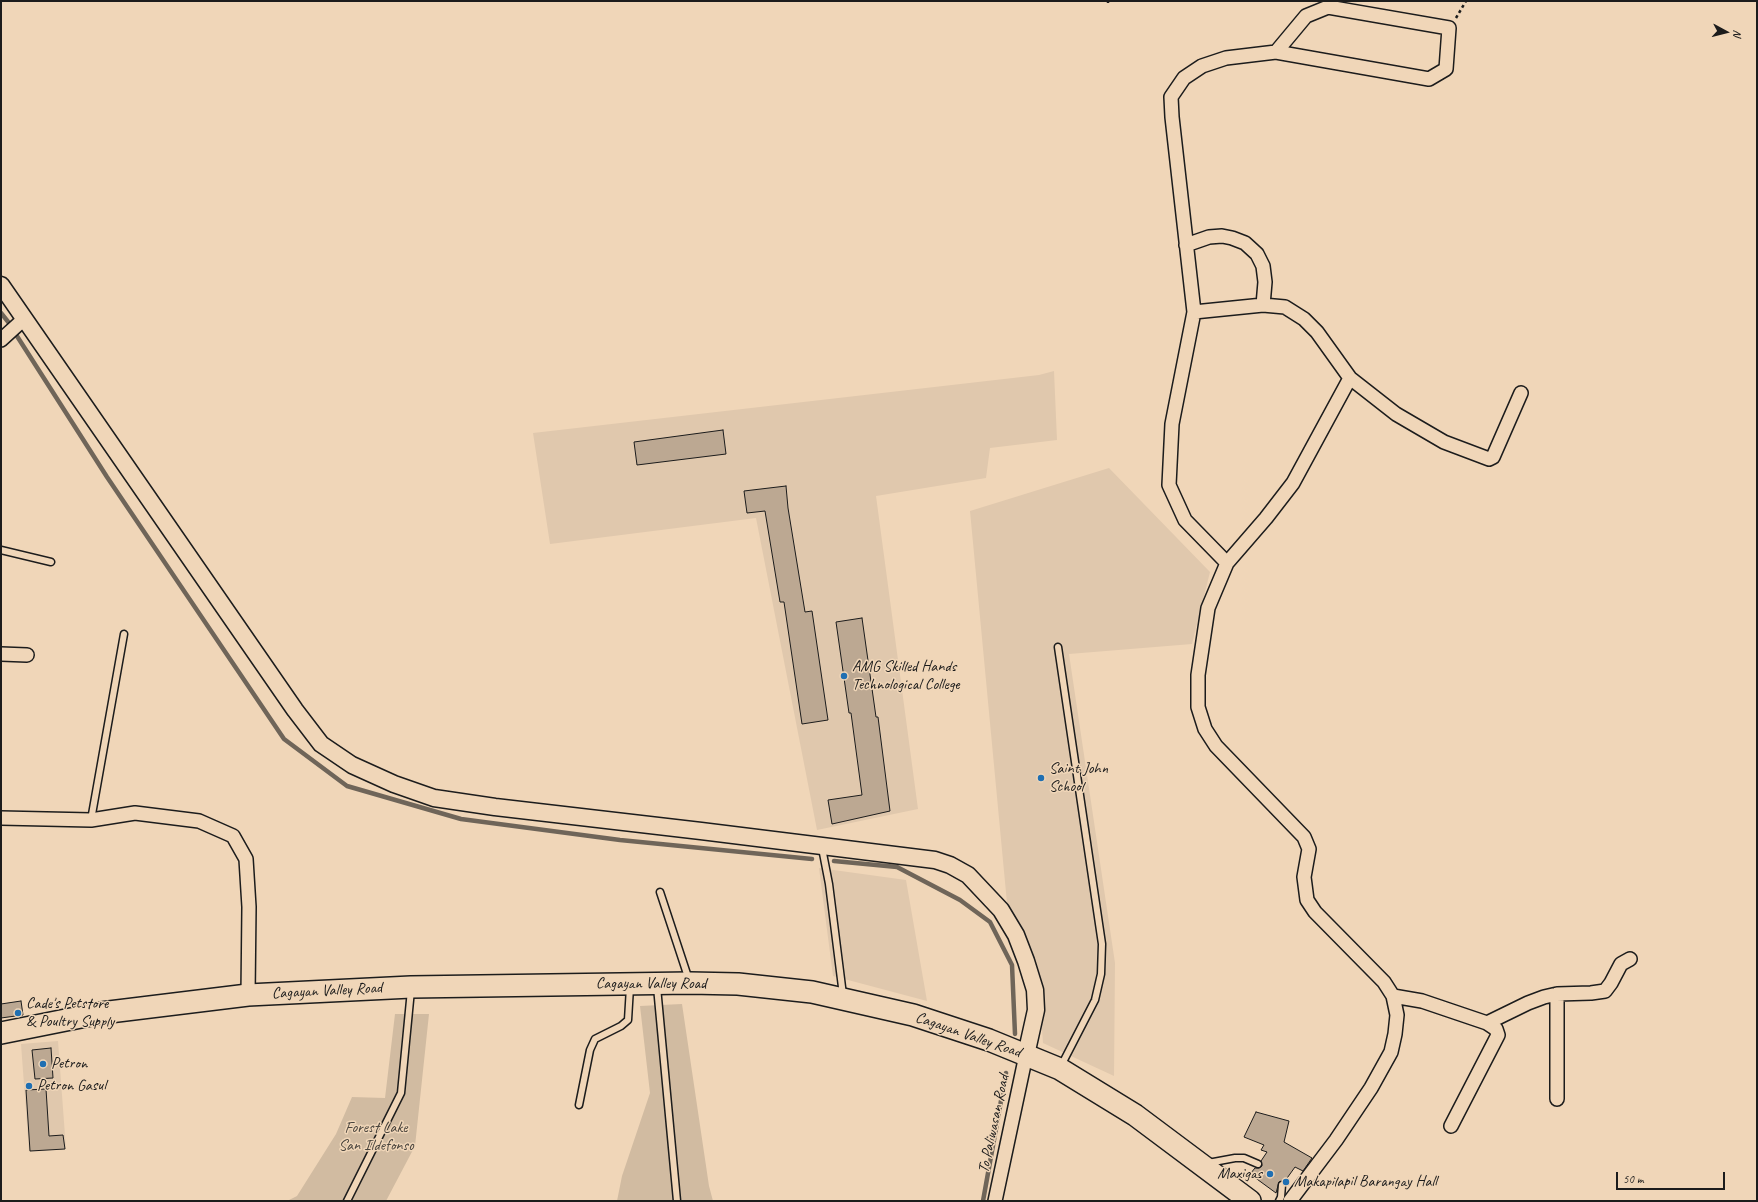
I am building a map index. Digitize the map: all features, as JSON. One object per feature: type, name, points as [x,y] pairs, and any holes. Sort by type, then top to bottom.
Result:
[{"type":"highway","name":"Cagayan Valley Road","points":[[1,1033],[101,1013],[248,995],[411,987],[631,983],[738,984],[812,992],[844,998],[913,1015],[989,1040],[1060,1070],[1135,1115],[1250,1201]]},
{"type":"street","points":[[1227,563],[1185,520],[1169,485],[1172,424],[1194,312],[1171,98],[1184,78],[1202,66],[1226,58],[1276,52],[1429,79],[1446,69],[1449,28],[1328,8],[1306,16],[1276,52]]},
{"type":"street","points":[[1186,245],[1209,237],[1222,236],[1245,243],[1257,254],[1263,266],[1265,282],[1263,305]]},
{"type":"street","points":[[1,285],[295,710],[321,744],[352,765],[394,784],[434,798],[495,807],[935,860],[950,865],[968,875],[980,887],[1001,910],[1016,935],[1035,990],[1036,1010],[1026,1055]]},
{"type":"street","points":[[1194,312],[1263,305],[1285,307],[1304,319],[1317,332],[1350,378],[1396,414],[1437,438],[1484,458],[1489,459],[1493,457],[1521,393]]},
{"type":"street","points":[[1,340],[24,319]]},
{"type":"street","points":[[1290,1201],[1336,1140],[1371,1088],[1391,1052],[1397,1015],[1393,996],[1384,982],[1315,912],[1307,900],[1304,877],[1308,849],[1304,837],[1216,746],[1205,729],[1198,707],[1198,676],[1208,608],[1227,563],[1266,518],[1293,483],[1350,378]]},
{"type":"street","points":[[1,654],[27,655]]},
{"type":"street","points":[[1,818],[91,820],[135,813],[199,820],[233,836],[246,859],[248,907],[248,995]]},
{"type":"street","points":[[1487,1023],[1544,997],[1557,994],[1605,991],[1621,964],[1630,959]]},
{"type":"street","points":[[1557,994],[1557,1099]]},
{"type":"street","points":[[1393,996],[1422,1002],[1487,1023],[1496,1029],[1498,1035],[1451,1126]]},
{"type":"street","name":"To Paliwasan Road","points":[[995,1201],[1026,1055]]},
{"type":"lane","points":[[1,550],[51,562]]},
{"type":"lane","points":[[91,820],[124,634]]},
{"type":"lane","points":[[1058,647],[1102,944],[1101,974],[1095,1000],[1060,1070]]},
{"type":"lane","points":[[822,846],[829,884],[844,998]]},
{"type":"lane","points":[[660,892],[690,983]]},
{"type":"lane","points":[[579,1105],[590,1050],[595,1038],[621,1026],[628,1020],[631,983]]},
{"type":"lane","points":[[656,983],[677,1201]]},
{"type":"lane","points":[[347,1201],[401,1093],[411,987]]},
{"type":"lane","points":[[1202,1164],[1236,1158],[1246,1159],[1258,1164]]},
{"type":"lane","points":[[1279,1201],[1281,1197],[1282,1185]]},
{"type":"path","points":[[1449,28],[1466,1]]},
{"type":"shaded area","name":"AMG Skilled Hands Technological College","points":[[1054,371],[1057,440],[990,448],[986,478],[876,496],[918,809],[817,830],[756,518],[550,544],[533,433],[1039,375]]},
{"type":"shaded area","name":"Saint John School","points":[[1109,468],[1210,572],[1192,644],[1069,654],[1115,963],[1114,1076],[1043,1043],[1040,1001],[1033,955],[1007,903],[970,511]]},
{"type":"shaded area","points":[[819,868],[906,880],[927,1001],[833,976]]},
{"type":"shaded area","points":[[58,1041],[66,1149],[29,1152],[21,1044]]},
{"type":"green space","points":[[682,1004],[709,1186],[713,1201],[617,1201],[622,1176],[650,1093],[640,1006]]},
{"type":"green space","name":"Forest Lake San Ildefonso","points":[[395,1014],[429,1014],[415,1146],[386,1201],[287,1201],[297,1196],[336,1134],[352,1097],[385,1098]]},
{"type":"building","points":[[723,430],[726,454],[637,465],[634,442]]},
{"type":"building","points":[[786,486],[788,508],[805,612],[812,611],[828,720],[802,724],[784,602],[780,602],[765,511],[747,513],[744,491]]},
{"type":"building","points":[[862,618],[876,717],[878,717],[890,811],[832,824],[828,800],[862,795],[851,713],[849,713],[836,622]]},
{"type":"building","points":[[21,1001],[23,1015],[1,1018],[1,1004]]},
{"type":"building","name":"Petron","points":[[51,1048],[53,1078],[35,1079],[32,1050]]},
{"type":"building","points":[[46,1089],[49,1136],[63,1135],[65,1149],[30,1151],[26,1090]]},
{"type":"building","points":[[1256,1112],[1289,1121],[1284,1142],[1312,1158],[1303,1171],[1295,1167],[1285,1181],[1279,1182],[1276,1193],[1250,1174],[1255,1168],[1262,1166],[1261,1161],[1267,1152],[1261,1150],[1264,1145],[1244,1137]]},
{"type":"waterway","points":[[1,313],[9,323]]},
{"type":"waterway","points":[[15,333],[107,477],[284,739],[347,786],[461,819],[620,840],[812,859]]},
{"type":"waterway","points":[[834,861],[897,867],[960,900],[990,922],[1012,965],[1015,1034]]},
{"type":"waterway","points":[[983,1201],[1006,1073]]},
{"type":"place","name":"AMG Skilled Hands Technological College","points":[[844,676]]},
{"type":"place","name":"Saint John School","points":[[1041,778]]},
{"type":"place","name":"Cade's Petstore & Poultry Supply","points":[[18,1013]]},
{"type":"place","name":"Petron","points":[[43,1064]]},
{"type":"place","name":"Petron Gasul","points":[[29,1086]]},
{"type":"place","name":"Maxigas","points":[[1270,1174]]},
{"type":"place","name":"Makapilapil Barangay Hall","points":[[1286,1182]]}]
